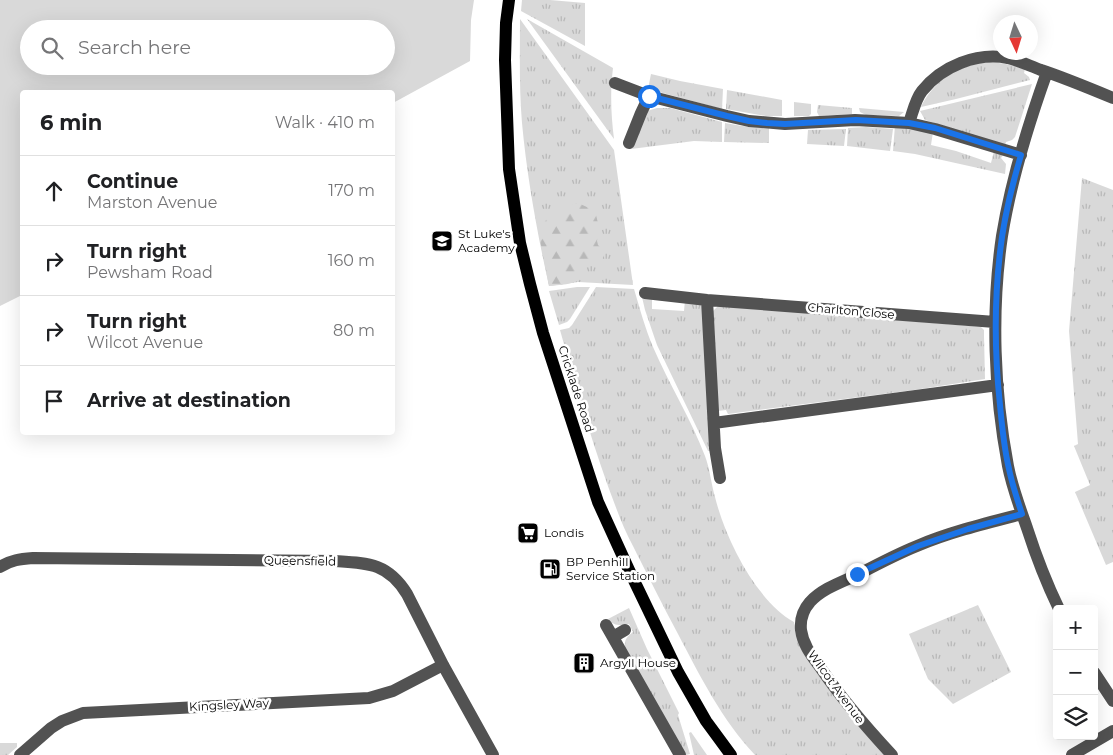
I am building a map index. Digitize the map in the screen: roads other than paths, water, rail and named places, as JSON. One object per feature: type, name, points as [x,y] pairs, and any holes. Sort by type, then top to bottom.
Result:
[{"type":"main road","name":"Cricklade Road","points":[[508,0],[505,60],[509,169],[520,243],[543,333],[598,502],[678,672],[706,721],[731,755]]},
{"type":"street","points":[[909,123],[916,102],[930,82],[951,67],[964,61],[984,58],[1007,58],[1062,77],[1113,98]]},
{"type":"street","points":[[1047,72],[1034,106],[1012,190],[1002,238],[995,322],[998,384],[1008,467],[1041,568],[1057,605]]},
{"type":"street","points":[[615,83],[649,96],[749,121],[785,124],[856,120],[909,123],[935,128],[1021,155]]},
{"type":"street","points":[[629,144],[649,96]]},
{"type":"street","name":"Charlton Close","points":[[645,293],[707,300],[995,322]]},
{"type":"street","points":[[707,300],[715,448],[720,478]]},
{"type":"street","points":[[714,423],[998,384]]},
{"type":"street","name":"Wilcot Avenue","points":[[892,755],[868,730],[832,685],[810,652],[804,642],[801,629],[804,610],[814,598],[828,588],[918,546],[968,529],[1022,514]]},
{"type":"street","name":"Queensfield","points":[[0,568],[9,561],[33,558],[335,561],[376,566],[401,584],[408,594],[443,664],[493,755]]},
{"type":"street","points":[[606,625],[680,755]]},
{"type":"street","points":[[613,637],[625,630]]},
{"type":"street","name":"Kingsley Way","points":[[20,755],[51,728],[62,721],[83,713],[369,698],[393,691],[443,664]]},
{"type":"street","points":[[1098,678],[1113,702]]},
{"type":"street","points":[[1072,755],[1113,731]]},
{"type":"place","name":"St Luke's Academy","points":[[442,241]]},
{"type":"place","name":"Londis","points":[[528,533]]},
{"type":"place","name":"BP Penhill Service Station","points":[[550,569]]},
{"type":"place","name":"Argyll House","points":[[584,663]]}]
